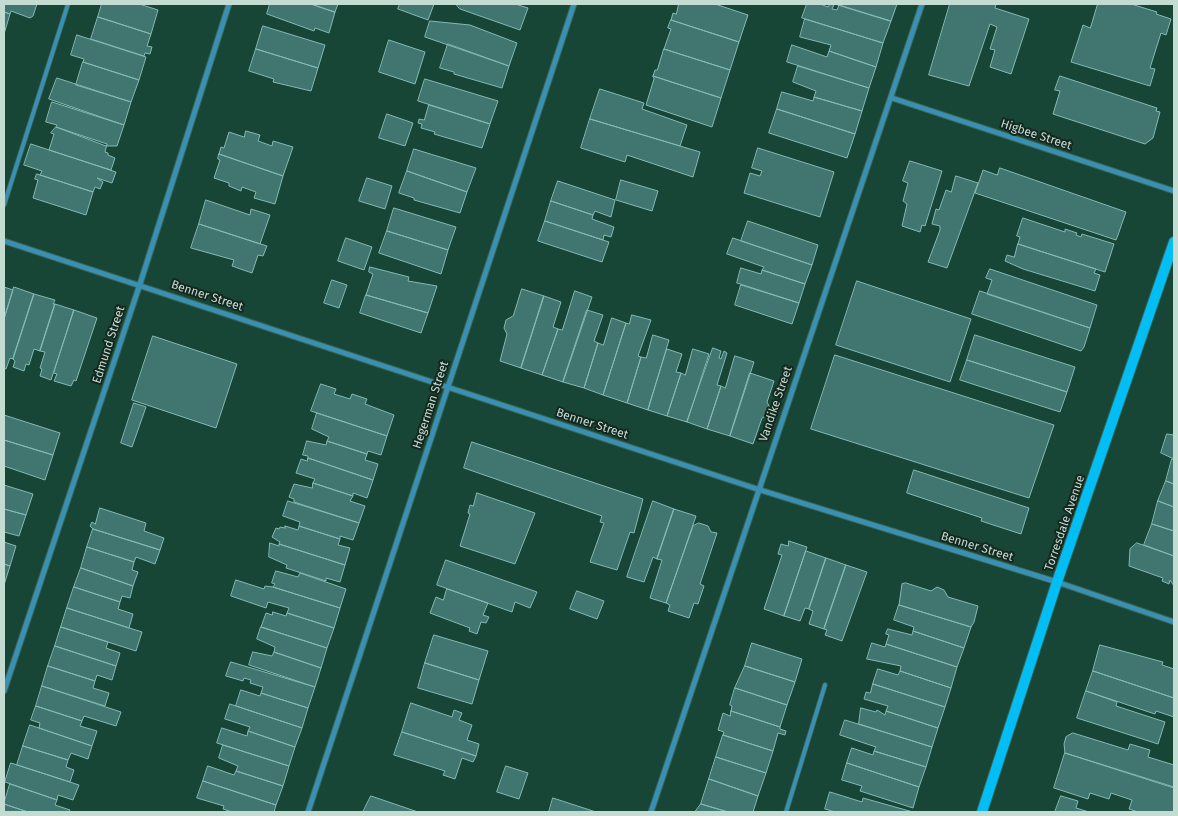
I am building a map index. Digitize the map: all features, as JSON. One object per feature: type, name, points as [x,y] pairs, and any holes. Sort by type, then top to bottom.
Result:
[{"type":"street","name":"Edmund Street","points":[[4,691],[140,284],[229,4]]},
{"type":"street","name":"Hegerman Street","points":[[308,812],[574,4]]},
{"type":"street","name":"Vandike Street","points":[[651,812],[922,4]]},
{"type":"street","name":"Higbee Street","points":[[892,98],[1174,191]]},
{"type":"street","name":"Benner Street","points":[[4,241],[140,284],[758,489],[1057,582],[1174,622]]},
{"type":"street","name":"Torresdale Avenue","points":[[982,812],[1057,582],[1174,242]]},
{"type":"lane","points":[[4,205],[68,4]]},
{"type":"lane","points":[[786,812],[825,685]]},
{"type":"building","points":[[4,4],[37,4],[33,16],[30,18],[11,11],[10,14],[4,12]]},
{"type":"building","points":[[102,4],[139,4],[158,10],[151,34],[98,17]]},
{"type":"building","points":[[270,4],[311,4],[335,12],[329,33],[315,28],[314,31],[267,14]]},
{"type":"building","points":[[311,4],[338,4],[335,12]]},
{"type":"building","points":[[400,4],[434,4],[428,20],[398,9]]},
{"type":"building","points":[[456,4],[515,4],[528,8],[520,30],[460,9]]},
{"type":"building","points":[[679,4],[715,4],[748,15],[739,42],[671,20],[673,13],[676,14]]},
{"type":"building","points":[[807,4],[820,4],[828,7],[830,4],[834,5],[832,9],[837,10],[839,5],[891,21],[883,43],[802,18]]},
{"type":"building","points":[[835,4],[897,4],[891,21]]},
{"type":"building","points":[[950,4],[996,4],[995,8],[1029,19],[1011,74],[990,67],[995,50],[990,49],[997,27],[990,24],[969,86],[929,75]]},
{"type":"building","points":[[1098,4],[1131,4],[1157,12],[1156,14],[1171,19],[1166,35],[1161,33],[1150,68],[1155,69],[1150,86],[1071,62],[1083,25],[1090,28]]},
{"type":"building","points":[[4,12],[10,14],[4,34]]},
{"type":"building","points":[[98,17],[151,34],[147,46],[152,47],[150,54],[145,53],[144,56],[91,39]]},
{"type":"building","points":[[805,19],[883,43],[876,67],[829,51],[831,45],[800,37]]},
{"type":"building","points":[[671,20],[739,42],[730,70],[664,49],[671,29],[668,28]]},
{"type":"building","points":[[430,21],[470,25],[517,43],[509,66],[425,37]]},
{"type":"building","points":[[263,26],[325,45],[318,68],[256,49]]},
{"type":"building","points":[[77,35],[146,57],[139,80],[83,62],[84,59],[71,55]]},
{"type":"building","points":[[389,40],[425,52],[415,84],[379,72]]},
{"type":"building","points":[[448,44],[509,66],[502,88],[440,68]]},
{"type":"building","points":[[792,45],[827,57],[829,51],[876,67],[869,88],[787,62]]},
{"type":"building","points":[[256,49],[318,68],[311,91],[273,82],[274,79],[249,71]]},
{"type":"building","points":[[664,49],[730,70],[721,98],[653,76]]},
{"type":"building","points":[[83,62],[139,80],[131,102],[76,85]]},
{"type":"building","points":[[798,66],[869,88],[862,111],[814,97],[816,91],[793,82]]},
{"type":"building","points":[[653,76],[721,98],[712,127],[646,105],[654,79]]},
{"type":"building","points":[[1060,76],[1157,108],[1156,111],[1160,112],[1153,138],[1145,144],[1053,114],[1060,91],[1055,90]]},
{"type":"building","points":[[57,78],[131,102],[124,125],[49,99]]},
{"type":"building","points":[[425,79],[498,101],[490,124],[418,101]]},
{"type":"building","points":[[600,89],[644,103],[642,109],[687,125],[680,146],[590,119]]},
{"type":"building","points":[[782,92],[813,101],[814,97],[862,111],[855,134],[777,109]]},
{"type":"building","points":[[52,102],[124,125],[117,146],[106,146],[46,122]]},
{"type":"building","points":[[429,105],[490,124],[482,148],[434,134],[435,132],[421,128],[422,124],[418,123],[419,119],[424,120]]},
{"type":"building","points":[[777,109],[855,134],[847,158],[769,133]]},
{"type":"building","points":[[387,114],[413,123],[405,146],[379,138]]},
{"type":"building","points":[[590,119],[700,152],[693,177],[627,155],[625,162],[581,148]]},
{"type":"building","points":[[56,127],[107,144],[105,152],[115,158],[111,170],[49,150],[54,134],[51,133]]},
{"type":"building","points":[[246,131],[260,135],[258,141],[272,146],[273,141],[293,147],[283,176],[219,154],[221,147],[224,148],[229,132],[244,137]]},
{"type":"building","points":[[31,144],[116,172],[112,183],[97,178],[103,182],[100,189],[95,187],[93,192],[40,175],[42,171],[24,165]]},
{"type":"building","points":[[758,148],[834,172],[820,217],[744,193],[750,173],[760,176],[762,171],[752,168]]},
{"type":"building","points":[[414,149],[476,168],[467,192],[407,171]]},
{"type":"building","points":[[219,154],[283,176],[275,204],[254,198],[256,192],[242,187],[241,191],[229,186],[229,183],[214,178],[220,160],[218,159]]},
{"type":"building","points":[[910,161],[942,171],[925,226],[922,225],[920,232],[902,226],[907,204],[903,201],[908,183],[903,181]]},
{"type":"building","points":[[1000,168],[1126,212],[1116,240],[975,193],[983,170],[997,175]]},
{"type":"building","points":[[407,171],[467,192],[460,213],[414,200],[414,198],[399,193]]},
{"type":"building","points":[[37,174],[93,192],[86,215],[33,198],[38,180],[35,179]]},
{"type":"building","points":[[956,176],[978,183],[947,268],[928,262],[940,230],[940,226],[932,224],[936,209],[939,210],[946,190],[951,192]]},
{"type":"building","points":[[367,178],[392,186],[385,209],[359,201]]},
{"type":"building","points":[[621,180],[658,191],[652,211],[616,200]]},
{"type":"building","points":[[558,181],[615,200],[611,217],[595,211],[593,215],[551,201]]},
{"type":"building","points":[[206,200],[250,215],[251,209],[270,215],[260,244],[199,224]]},
{"type":"building","points":[[551,201],[593,215],[592,219],[614,227],[611,237],[604,235],[603,240],[545,221]]},
{"type":"building","points":[[394,208],[456,227],[448,250],[387,231]]},
{"type":"building","points":[[1023,218],[1065,232],[1065,229],[1077,233],[1076,235],[1081,237],[1082,234],[1114,244],[1105,272],[1018,244],[1020,237],[1017,236]]},
{"type":"building","points":[[545,221],[609,242],[602,262],[538,241]]},
{"type":"building","points":[[748,221],[818,245],[812,265],[741,241]]},
{"type":"building","points":[[199,224],[267,246],[263,256],[258,255],[252,273],[232,266],[234,260],[191,248]]},
{"type":"building","points":[[387,231],[448,250],[441,274],[379,253]]},
{"type":"building","points":[[346,238],[372,247],[364,270],[338,261]]},
{"type":"building","points":[[733,238],[812,265],[805,284],[762,270],[764,267],[727,254]]},
{"type":"building","points":[[1018,244],[1096,269],[1094,273],[1100,275],[1095,291],[1023,269],[1005,261],[1007,255],[1014,257]]},
{"type":"building","points":[[370,267],[409,277],[408,281],[437,286],[428,313],[366,295],[373,274],[369,272]]},
{"type":"building","points":[[741,268],[761,274],[762,270],[805,284],[799,303],[737,283]]},
{"type":"building","points":[[990,269],[1097,305],[1090,328],[987,294],[992,280],[986,278]]},
{"type":"building","points":[[332,280],[347,285],[339,308],[324,303]]},
{"type":"building","points":[[857,281],[971,319],[950,382],[836,345]]},
{"type":"building","points":[[741,285],[799,303],[792,324],[735,305]]},
{"type":"building","points":[[4,287],[13,290],[4,319]]},
{"type":"building","points":[[14,287],[34,294],[13,359],[10,358],[6,369],[4,368],[4,319]]},
{"type":"building","points":[[522,289],[544,296],[521,368],[500,361],[507,334],[504,328],[506,320],[513,316]]},
{"type":"building","points":[[575,291],[592,297],[563,382],[542,375],[558,329],[562,330]]},
{"type":"building","points":[[980,291],[1090,328],[1084,347],[1081,351],[972,314]]},
{"type":"building","points":[[34,294],[55,300],[53,304],[55,304],[40,351],[34,349],[29,365],[26,364],[24,371],[13,367],[15,361],[13,359]]},
{"type":"building","points":[[366,295],[428,313],[421,333],[360,313]]},
{"type":"building","points":[[544,296],[561,302],[553,327],[558,329],[542,375],[521,368]]},
{"type":"building","points":[[55,304],[74,310],[51,380],[40,376],[42,369],[40,368],[45,352],[40,351]]},
{"type":"building","points":[[74,310],[97,318],[76,381],[74,380],[71,386],[54,381],[57,374],[54,373]]},
{"type":"building","points":[[587,310],[603,315],[594,341],[598,343],[584,388],[563,382]]},
{"type":"building","points":[[632,315],[651,320],[638,356],[641,357],[627,403],[603,395],[626,323],[629,324]]},
{"type":"building","points":[[612,318],[626,323],[603,395],[584,388],[598,343],[603,345]]},
{"type":"building","points":[[653,335],[669,340],[648,410],[627,403],[641,357],[646,358]]},
{"type":"building","points":[[975,335],[1075,367],[1067,392],[967,360]]},
{"type":"building","points":[[153,336],[237,364],[216,428],[132,400]]},
{"type":"building","points":[[713,348],[721,351],[719,358],[721,359],[724,351],[727,353],[717,385],[721,386],[707,429],[687,422]]},
{"type":"building","points":[[667,349],[682,354],[676,372],[681,373],[667,416],[648,410]]},
{"type":"building","points":[[693,349],[709,354],[687,422],[667,416],[681,373],[685,375]]},
{"type":"building","points":[[835,355],[1054,425],[1029,498],[811,429]]},
{"type":"building","points":[[735,356],[754,362],[730,436],[707,429],[721,386],[725,388]]},
{"type":"building","points":[[967,360],[1067,392],[1060,412],[960,380]]},
{"type":"building","points":[[750,373],[774,381],[767,402],[770,408],[768,415],[762,418],[753,444],[730,436]]},
{"type":"building","points":[[321,384],[336,389],[334,394],[350,399],[352,394],[367,399],[365,404],[394,415],[387,436],[311,411]]},
{"type":"building","points":[[134,403],[146,407],[132,447],[121,443]]},
{"type":"building","points":[[317,413],[387,436],[381,455],[368,451],[367,454],[327,441],[329,437],[312,429]]},
{"type":"building","points":[[4,415],[60,433],[53,455],[4,440]]},
{"type":"building","points":[[1167,434],[1174,435],[1174,459],[1161,453]]},
{"type":"building","points":[[4,440],[53,455],[45,480],[4,466]]},
{"type":"building","points":[[307,441],[326,445],[327,441],[367,454],[365,460],[378,464],[373,480],[308,458],[308,456],[303,455]]},
{"type":"building","points":[[472,442],[643,499],[634,533],[630,532],[617,570],[590,562],[604,523],[600,522],[602,516],[464,468]]},
{"type":"building","points":[[308,458],[373,480],[367,498],[353,493],[353,496],[313,483],[315,479],[296,473],[301,459],[307,461]]},
{"type":"building","points":[[1172,459],[1174,459],[1174,484],[1166,481]]},
{"type":"building","points":[[914,470],[1029,508],[1021,534],[981,521],[982,518],[907,493]]},
{"type":"building","points":[[1166,481],[1174,484],[1174,507],[1158,501]]},
{"type":"building","points":[[313,483],[353,496],[350,501],[365,506],[359,523],[294,502],[294,499],[289,497],[294,484],[312,488]]},
{"type":"building","points":[[4,485],[33,494],[26,515],[4,509]]},
{"type":"building","points":[[477,493],[535,513],[515,564],[460,546],[470,514],[468,513],[470,505],[473,506]]},
{"type":"building","points":[[288,501],[359,523],[353,540],[340,536],[340,539],[299,526],[300,522],[283,516]]},
{"type":"building","points":[[653,501],[674,509],[657,559],[653,557],[644,582],[627,577]]},
{"type":"building","points":[[1158,501],[1174,507],[1174,531],[1152,524]]},
{"type":"building","points":[[100,508],[146,523],[144,531],[164,538],[160,550],[93,529],[90,526],[92,522],[95,524]]},
{"type":"building","points":[[4,509],[26,515],[19,536],[4,532]]},
{"type":"building","points":[[674,509],[696,516],[666,603],[650,598],[662,560],[657,559]]},
{"type":"building","points":[[699,523],[708,526],[711,532],[717,533],[700,584],[704,586],[698,604],[694,603],[689,618],[668,611],[670,605],[666,603],[693,526]]},
{"type":"building","points":[[1152,524],[1174,531],[1174,556],[1144,545]]},
{"type":"building","points":[[285,526],[298,530],[299,526],[340,539],[338,545],[350,548],[345,565],[279,544],[280,542],[272,537],[276,528],[285,528]]},
{"type":"building","points":[[93,529],[160,550],[155,564],[136,557],[134,562],[87,547]]},
{"type":"building","points":[[789,541],[807,547],[784,616],[764,609],[782,555],[778,554],[781,544],[788,546]]},
{"type":"building","points":[[4,542],[16,546],[10,566],[4,564]]},
{"type":"building","points":[[270,543],[279,546],[279,544],[345,565],[340,582],[326,578],[326,581],[286,568],[287,565],[269,557]]},
{"type":"building","points":[[1137,543],[1174,556],[1174,586],[1170,580],[1169,584],[1162,581],[1163,578],[1129,566],[1130,549]]},
{"type":"building","points":[[87,547],[134,562],[132,570],[138,572],[133,586],[81,568]]},
{"type":"building","points":[[806,551],[826,558],[809,609],[805,608],[800,621],[784,616]]},
{"type":"building","points":[[826,558],[846,565],[824,629],[809,624],[813,611],[809,609]]},
{"type":"building","points":[[446,560],[537,592],[530,608],[515,602],[512,612],[437,585]]},
{"type":"building","points":[[4,564],[10,566],[4,585]]},
{"type":"building","points":[[846,565],[867,572],[842,641],[825,635],[827,630],[824,629]]},
{"type":"building","points":[[81,568],[133,586],[130,598],[122,596],[120,602],[74,587]]},
{"type":"building","points":[[276,571],[298,577],[300,573],[346,589],[340,608],[273,587],[275,584],[272,583]]},
{"type":"building","points":[[236,580],[264,589],[265,586],[273,587],[340,608],[334,628],[287,613],[289,608],[268,602],[266,608],[231,596]]},
{"type":"building","points":[[906,583],[931,591],[937,587],[944,590],[948,597],[978,606],[971,627],[899,605],[902,584]]},
{"type":"building","points":[[74,587],[120,602],[118,609],[133,614],[129,628],[67,608]]},
{"type":"building","points":[[447,589],[488,603],[483,615],[489,617],[486,623],[481,622],[477,634],[469,631],[470,628],[430,613],[436,597],[443,600]]},
{"type":"building","points":[[577,591],[604,601],[597,619],[570,609]]},
{"type":"building","points":[[899,605],[971,627],[964,648],[913,631],[914,627],[894,620]]},
{"type":"building","points":[[67,608],[142,632],[136,651],[61,627]]},
{"type":"building","points":[[273,612],[286,616],[287,613],[334,628],[327,648],[261,627],[266,613],[272,615]]},
{"type":"building","points":[[61,627],[108,642],[106,648],[120,653],[116,666],[55,646]]},
{"type":"building","points":[[261,627],[327,648],[321,668],[274,652],[275,647],[257,639]]},
{"type":"building","points":[[888,629],[912,635],[913,631],[964,648],[957,667],[886,644],[889,635],[886,634]]},
{"type":"building","points":[[434,635],[488,651],[479,680],[425,663]]},
{"type":"building","points":[[752,643],[802,659],[795,682],[745,666]]},
{"type":"building","points":[[872,643],[885,647],[886,644],[957,667],[951,688],[900,671],[901,666],[867,659]]},
{"type":"building","points":[[1100,645],[1163,662],[1162,665],[1174,669],[1174,698],[1093,671]]},
{"type":"building","points":[[55,646],[116,666],[112,680],[97,675],[95,681],[48,666]]},
{"type":"building","points":[[253,652],[272,656],[274,652],[321,668],[315,687],[249,665]]},
{"type":"building","points":[[231,662],[315,687],[308,708],[261,693],[263,687],[250,683],[251,680],[244,678],[243,681],[226,676]]},
{"type":"building","points":[[425,663],[479,680],[472,704],[418,688]]},
{"type":"building","points":[[48,666],[95,681],[93,688],[109,693],[105,706],[42,686]]},
{"type":"building","points":[[745,666],[795,682],[787,705],[735,688]]},
{"type":"building","points":[[878,669],[898,675],[900,671],[951,688],[945,707],[873,684]]},
{"type":"building","points":[[1093,671],[1174,698],[1174,717],[1156,711],[1155,714],[1086,691]]},
{"type":"building","points":[[873,684],[945,707],[938,728],[886,711],[888,706],[864,699],[866,692],[870,693]]},
{"type":"building","points":[[42,686],[121,712],[116,726],[84,716],[82,721],[36,706]]},
{"type":"building","points":[[735,688],[787,705],[780,727],[731,711],[732,706],[730,705]]},
{"type":"building","points":[[241,690],[260,696],[261,693],[308,708],[302,728],[236,706]]},
{"type":"building","points":[[1086,691],[1117,702],[1116,706],[1165,722],[1158,744],[1077,718]]},
{"type":"building","points":[[411,703],[452,717],[454,710],[462,713],[459,720],[472,725],[467,740],[479,744],[476,756],[402,732]]},
{"type":"building","points":[[230,704],[302,728],[295,747],[248,731],[250,727],[225,719]]},
{"type":"building","points":[[36,706],[82,721],[80,726],[97,731],[92,746],[39,728],[40,723],[31,720]]},
{"type":"building","points":[[861,708],[876,712],[877,710],[885,715],[886,711],[938,728],[932,747],[859,724]]},
{"type":"building","points":[[731,711],[780,727],[780,729],[786,731],[785,735],[778,733],[773,751],[723,735],[724,732],[718,730],[723,713],[730,716]]},
{"type":"building","points":[[845,720],[932,747],[926,767],[874,751],[876,747],[840,735]]},
{"type":"building","points":[[30,725],[92,746],[88,759],[71,753],[68,760],[23,746]]},
{"type":"building","points":[[222,728],[247,736],[248,731],[295,747],[289,766],[217,743]]},
{"type":"building","points":[[402,732],[476,756],[473,762],[462,758],[455,779],[443,775],[445,771],[394,755]]},
{"type":"building","points":[[1073,733],[1128,750],[1130,744],[1150,750],[1148,757],[1174,765],[1174,787],[1065,753],[1064,744],[1066,737]]},
{"type":"building","points":[[723,735],[773,751],[766,773],[716,757]]},
{"type":"building","points":[[223,745],[289,766],[283,786],[236,771],[238,766],[219,758]]},
{"type":"building","points":[[23,746],[68,760],[66,767],[74,770],[70,782],[17,765]]},
{"type":"building","points":[[852,748],[873,755],[874,751],[926,767],[919,787],[847,763]]},
{"type":"building","points":[[1065,753],[1174,788],[1174,812],[1138,812],[1129,809],[1132,800],[1111,793],[1109,799],[1090,793],[1088,799],[1054,788]]},
{"type":"building","points":[[716,757],[766,773],[758,796],[709,779]]},
{"type":"building","points":[[11,763],[79,785],[73,800],[58,795],[57,800],[5,782]]},
{"type":"building","points":[[847,763],[919,787],[913,808],[860,791],[862,786],[842,780]]},
{"type":"building","points":[[208,766],[234,775],[236,771],[283,786],[276,805],[203,781]]},
{"type":"building","points":[[506,766],[528,773],[519,799],[497,792]]},
{"type":"building","points":[[709,779],[758,796],[753,812],[728,812],[701,804]]},
{"type":"building","points":[[203,781],[276,805],[274,812],[232,812],[223,809],[224,806],[197,798]]},
{"type":"building","points":[[10,784],[57,800],[55,805],[70,810],[69,812],[28,812],[4,804]]},
{"type":"building","points":[[830,792],[862,802],[863,798],[913,812],[835,812],[825,809]]},
{"type":"building","points":[[371,796],[418,812],[363,812]]},
{"type":"building","points":[[1061,796],[1078,801],[1076,808],[1089,812],[1055,812]]},
{"type":"building","points":[[553,798],[596,812],[549,812]]},
{"type":"building","points":[[4,804],[28,812],[4,812]]},
{"type":"building","points":[[701,804],[728,812],[695,812]]}]
